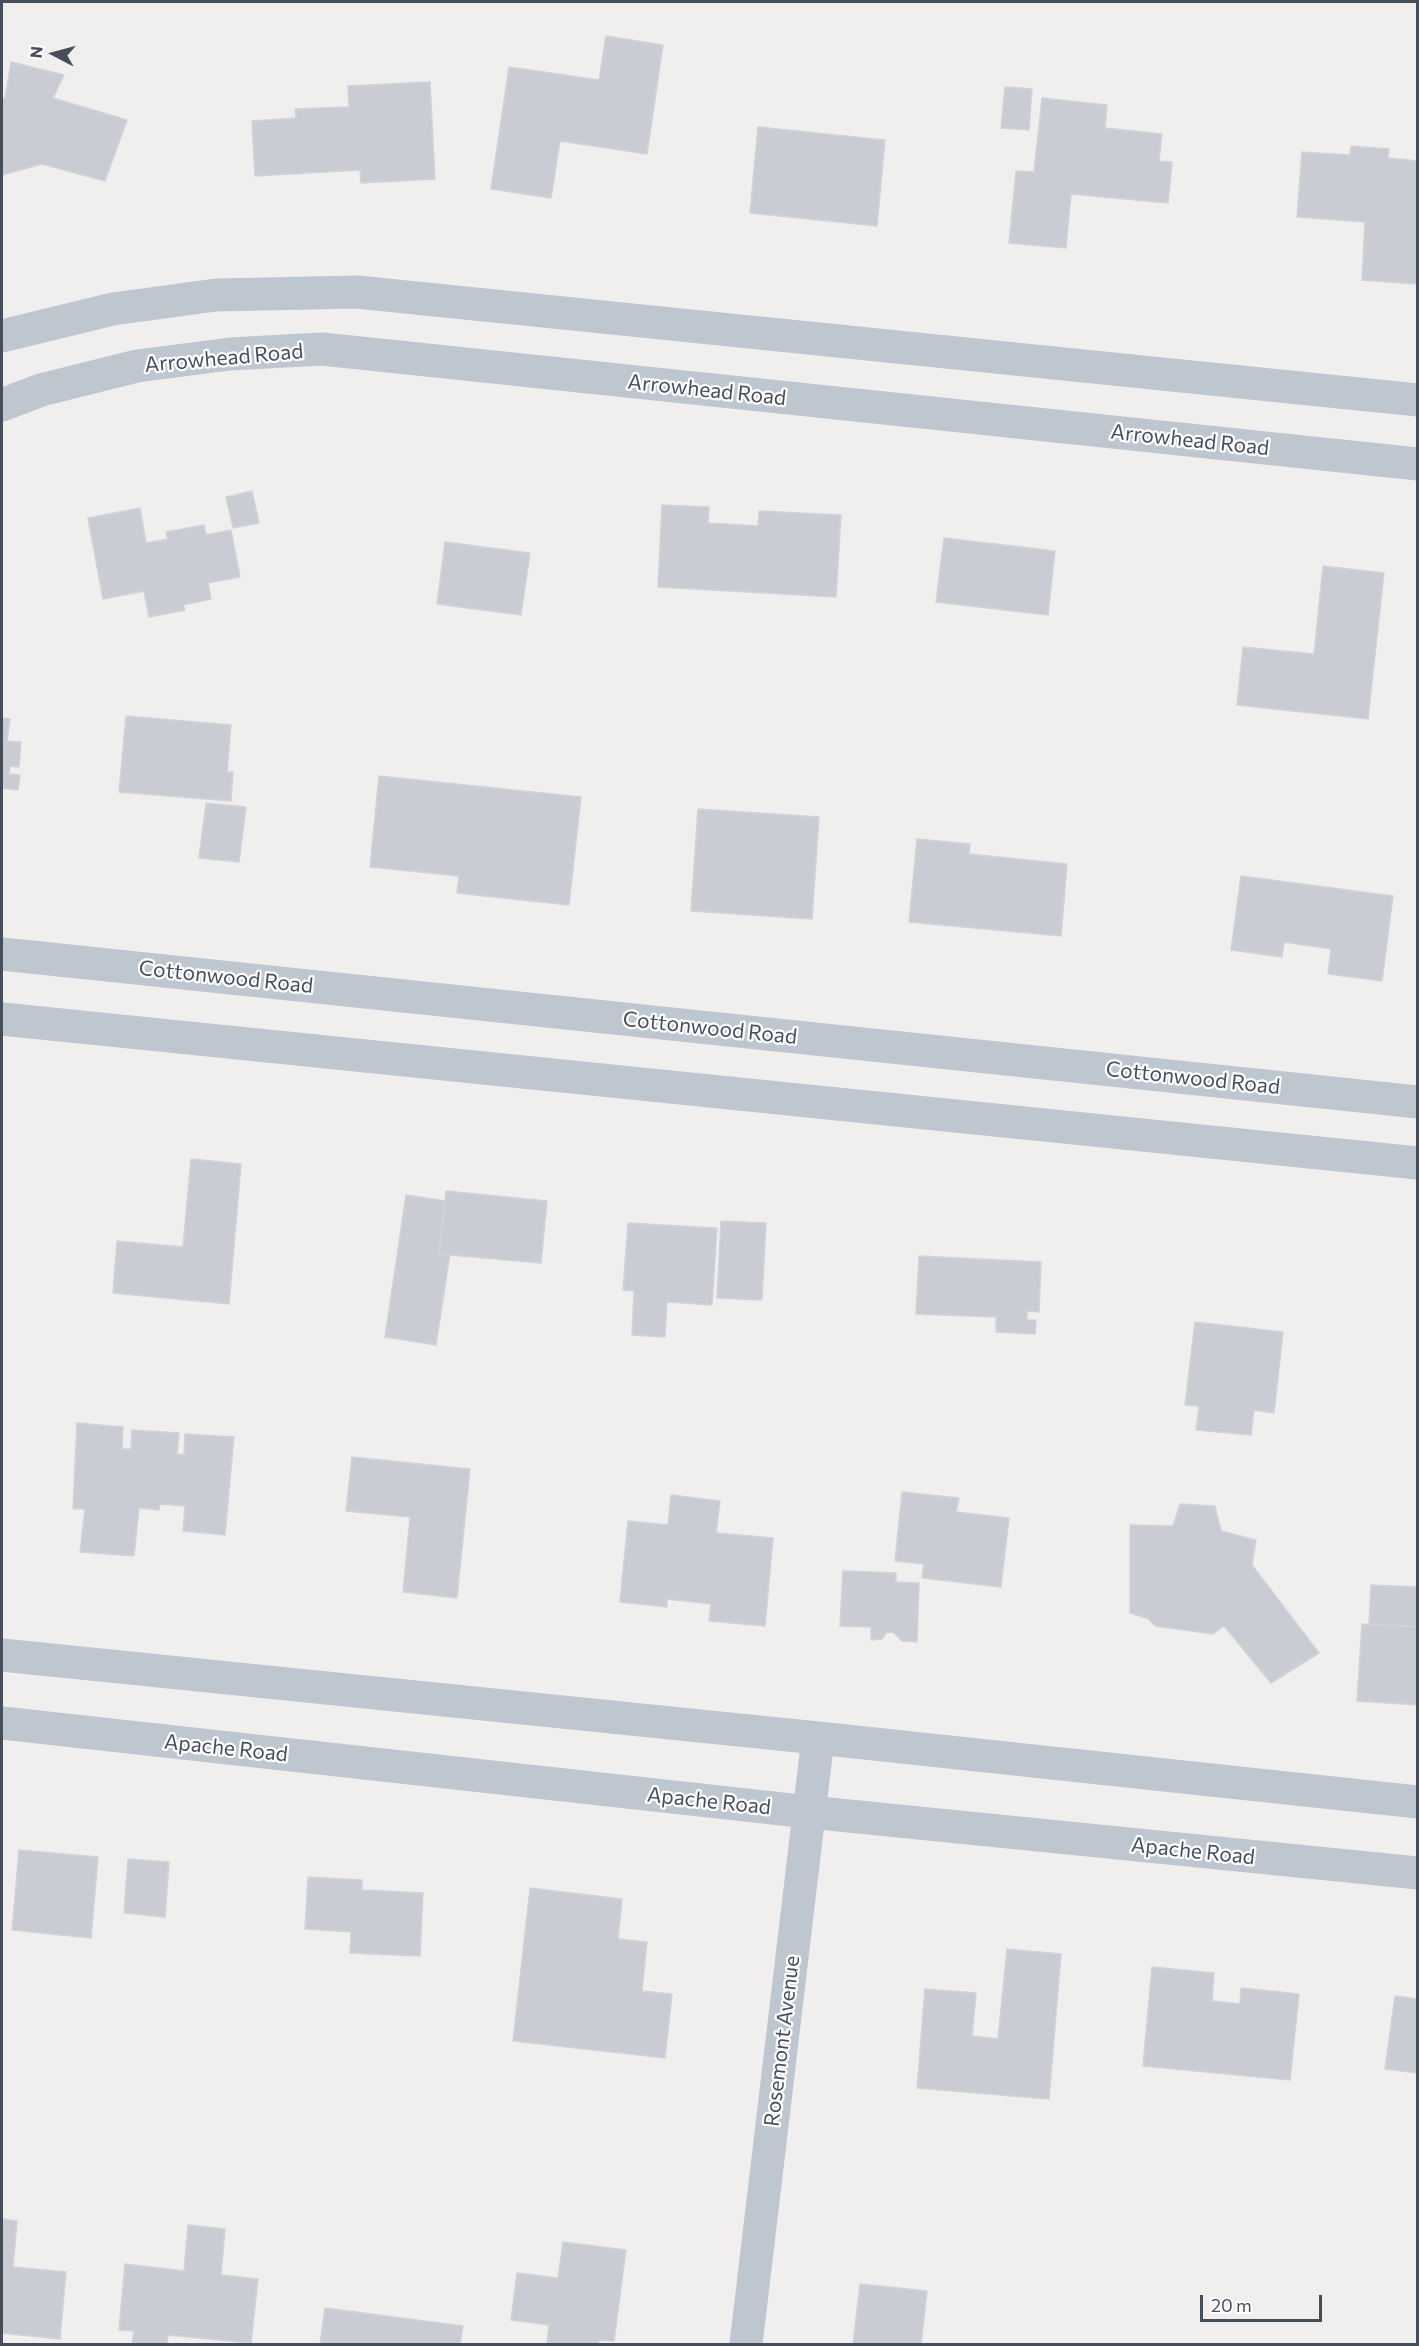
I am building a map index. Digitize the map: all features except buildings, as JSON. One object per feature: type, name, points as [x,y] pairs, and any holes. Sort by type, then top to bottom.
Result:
[{"type":"street","points":[[2,336],[113,309],[216,295],[357,292],[1418,400]]},
{"type":"street","name":"Arrowhead Road","points":[[2,405],[41,390],[137,366],[230,354],[322,350],[1418,464]]},
{"type":"street","name":"Cottonwood Road","points":[[2,954],[1418,1102]]},
{"type":"street","points":[[2,1019],[1418,1163]]},
{"type":"street","points":[[2,1655],[1418,1802]]},
{"type":"street","name":"Apache Road","points":[[2,1723],[809,1812],[1418,1873]]},
{"type":"street","name":"Rosemont Avenue","points":[[746,2344],[818,1738]]}]
